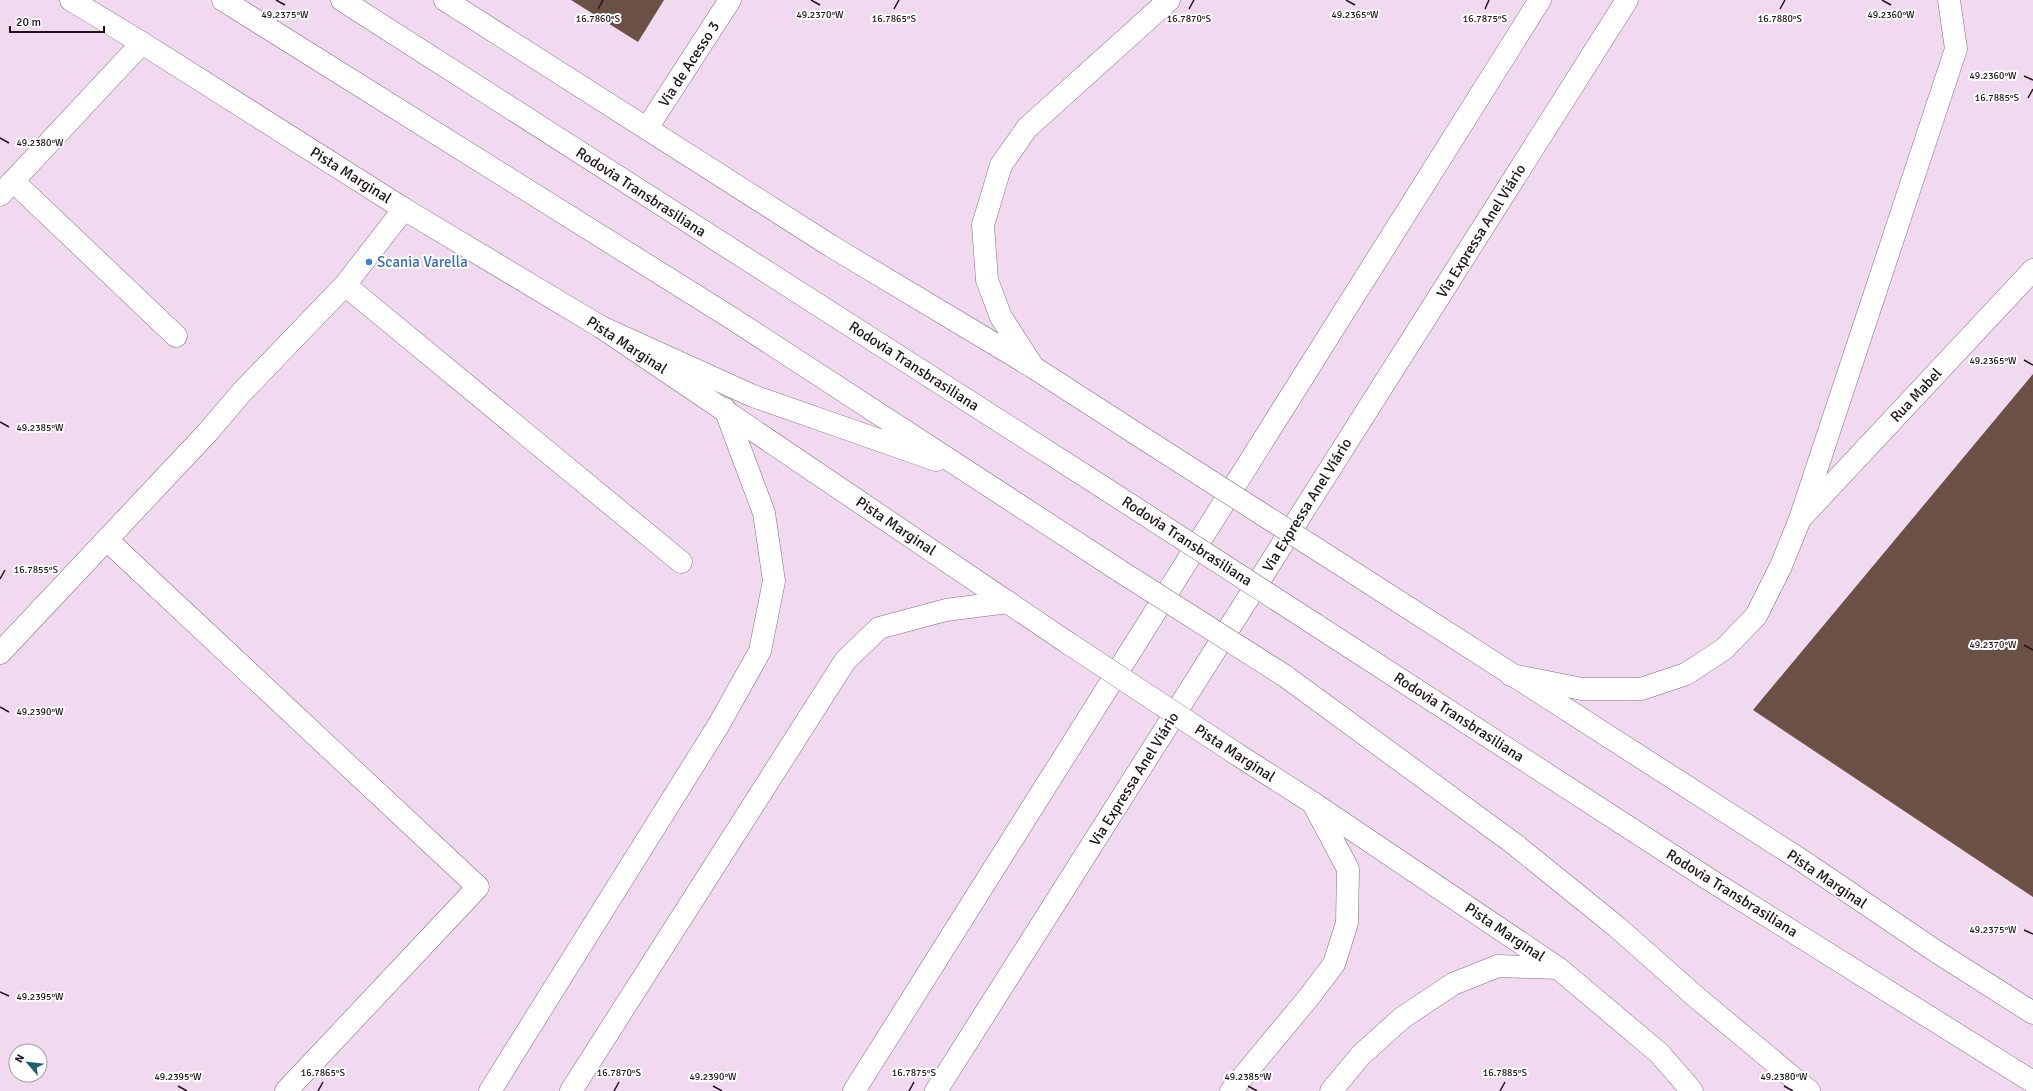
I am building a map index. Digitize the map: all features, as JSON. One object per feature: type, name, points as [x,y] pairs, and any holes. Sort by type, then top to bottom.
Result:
[{"type":"main road","name":"Pista Marginal","points":[[71,0],[142,43],[404,209],[601,327],[725,409],[1068,644],[1234,753],[1314,803],[1558,968],[1658,1053],[1692,1091]]},
{"type":"main road","points":[[223,0],[733,319],[1285,676],[1513,843],[1617,928],[1696,997],[1809,1091]]},
{"type":"main road","name":"Rodovia Transbrasiliana","points":[[342,0],[1101,486],[1710,880],[2033,1082]]},
{"type":"main road","name":"Pista Marginal","points":[[445,0],[831,246],[1033,367],[1804,862],[1937,952],[2033,1013]]},
{"type":"main road","name":"Via de Acesso 3","points":[[647,128],[730,0]]},
{"type":"main road","points":[[1033,367],[1001,317],[987,280],[982,225],[1001,164],[1027,128],[1170,0]]},
{"type":"main road","points":[[854,1091],[1540,0]]},
{"type":"main road","name":"Via Expressa Anel Viário","points":[[936,1091],[1627,0]]},
{"type":"main road","points":[[1511,675],[1582,689],[1641,689],[1686,674],[1724,649],[1756,616],[1781,566],[1800,520],[1956,48],[1949,0]]},
{"type":"main road","points":[[142,43],[7,188],[176,336]]},
{"type":"main road","points":[[0,653],[108,540],[207,433],[242,392],[345,285],[404,209]]},
{"type":"main road","name":"Rua Mabel","points":[[1800,520],[2033,270]]},
{"type":"main road","points":[[345,285],[681,562]]},
{"type":"main road","points":[[601,327],[753,396],[968,472]]},
{"type":"main road","points":[[490,1091],[718,726],[760,651],[774,581],[764,513],[725,409]]},
{"type":"main road","points":[[108,540],[478,887],[286,1091]]},
{"type":"main road","points":[[571,1091],[845,661],[879,628],[946,610],[1008,602]]},
{"type":"main road","points":[[1231,1091],[1309,997],[1334,964],[1347,923],[1348,869],[1314,803]]},
{"type":"main road","points":[[1331,1091],[1361,1055],[1402,1018],[1453,984],[1498,966],[1558,968]]},
{"type":"building","points":[[571,0],[664,0],[638,42]]},
{"type":"building","points":[[2033,374],[2033,897],[1753,710]]},
{"type":"place","name":"Scania Varella","points":[[369,262]]}]
